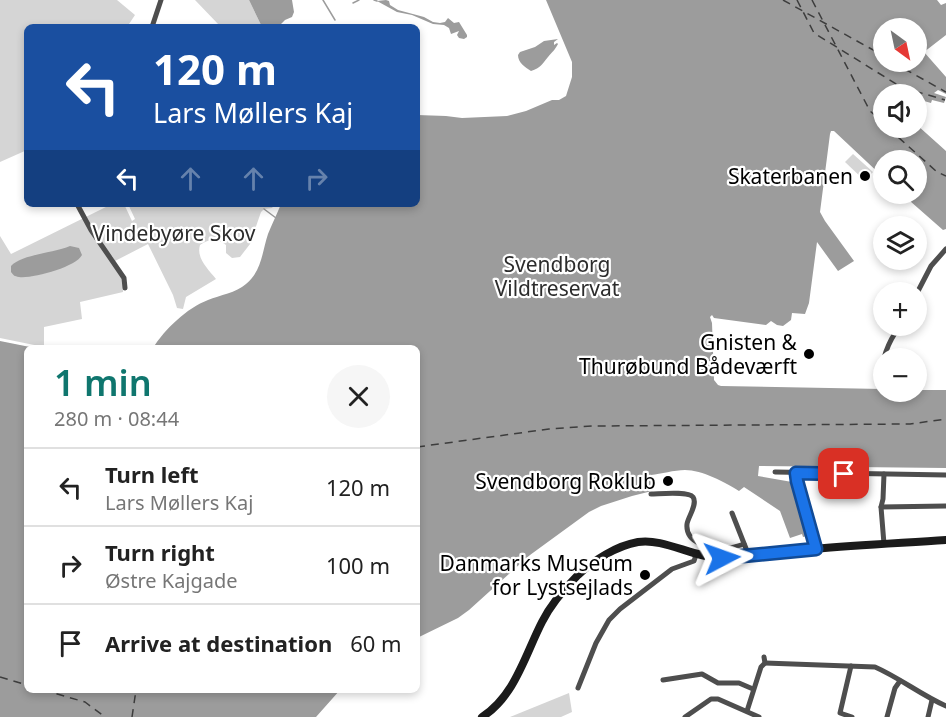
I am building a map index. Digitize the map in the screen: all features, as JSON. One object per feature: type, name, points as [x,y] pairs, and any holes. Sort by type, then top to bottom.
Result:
[{"type":"street","points":[[153,24],[161,0]]},
{"type":"street","points":[[79,207],[91,230],[124,278],[125,288]]},
{"type":"street","points":[[923,282],[931,266],[946,249]]},
{"type":"street","points":[[775,472],[946,475]]},
{"type":"street","points":[[796,473],[816,549]]},
{"type":"street","points":[[884,474],[881,507],[884,544]]},
{"type":"street","points":[[651,494],[690,495],[692,497],[694,504],[687,528],[694,540],[701,544],[728,549],[744,544]]},
{"type":"street","points":[[881,507],[946,506]]},
{"type":"street","points":[[732,513],[747,556]]},
{"type":"street","points":[[482,717],[498,703],[517,677],[543,620],[557,598],[593,563],[618,548],[638,542],[661,543],[696,555],[722,558],[946,540]]},
{"type":"street","points":[[578,688],[596,643],[609,620],[672,569],[694,561],[696,555]]},
{"type":"street","points":[[747,711],[764,660],[875,667],[946,706]]},
{"type":"street","points":[[851,666],[840,713],[852,717]]},
{"type":"street","points":[[663,680],[702,674],[718,683],[740,683],[753,689]]},
{"type":"street","points":[[887,717],[895,688],[900,681]]},
{"type":"street","points":[[685,717],[711,699],[718,699],[759,717]]},
{"type":"street","points":[[928,717],[932,700]]},
{"type":"green space","points":[[0,0],[117,0],[135,15],[129,24],[24,24],[24,151],[0,162]]},
{"type":"green space","points":[[195,0],[249,0],[261,24],[218,24]]},
{"type":"green space","points":[[853,154],[873,172],[865,181],[845,162]]},
{"type":"green space","name":"Vindebyøre Skov","points":[[106,207],[125,207],[132,221],[135,219],[129,207],[273,207],[261,212],[250,244],[240,257],[232,258],[226,253],[226,245],[216,240],[200,245],[201,259],[216,279],[186,297],[183,309],[177,308],[148,244],[115,261],[112,256],[108,258],[123,278],[123,292],[80,302],[82,319],[44,327],[44,345],[0,338],[0,236],[11,254]]},
{"type":"green space","points":[[569,693],[572,712],[561,717],[510,717]]},
{"type":"shaded area","points":[[249,0],[292,0],[294,12],[292,17],[281,24],[261,24]]},
{"type":"shaded area","points":[[386,0],[398,10],[424,17],[433,22],[445,22],[448,18],[454,23],[459,22],[467,37],[459,38],[457,35],[459,31],[451,34],[449,28],[444,25],[433,24],[412,15],[397,12],[377,1]]},
{"type":"shaded area","name":"Svendborg Vildtreservat","points":[[546,0],[937,0],[941,5],[946,3],[946,35],[927,50],[927,18],[873,18],[873,72],[927,72],[927,55],[946,77],[946,94],[938,90],[934,93],[946,97],[944,103],[932,100],[931,103],[927,102],[927,84],[873,84],[873,138],[927,138],[927,134],[946,151],[946,229],[943,230],[913,204],[927,204],[927,150],[873,150],[873,168],[834,131],[831,131],[820,212],[854,261],[838,271],[817,242],[809,303],[805,314],[792,313],[791,320],[783,326],[771,321],[766,325],[714,318],[712,315],[710,317],[714,380],[721,386],[873,389],[873,402],[927,402],[927,390],[946,390],[946,468],[759,466],[758,476],[792,482],[807,536],[803,537],[802,534],[790,538],[780,511],[744,487],[739,491],[713,477],[685,470],[651,475],[652,491],[601,506],[589,512],[530,555],[469,610],[420,637],[420,345],[155,345],[170,327],[192,308],[238,290],[251,279],[261,261],[268,234],[280,207],[420,207],[420,115],[462,118],[507,116],[566,96],[572,77],[572,62]]},
{"type":"shaded area","points":[[558,39],[554,42],[554,45],[558,44],[556,48],[537,69],[531,71],[522,65],[518,55],[520,52],[544,41]]},
{"type":"shaded area","points":[[70,246],[79,248],[82,255],[63,268],[25,277],[15,276],[11,272],[11,266],[16,262]]},
{"type":"shaded area","points":[[0,341],[24,346],[24,693],[337,693],[316,717],[0,717]]},
{"type":"waterway","points":[[323,0],[335,20]]},
{"type":"waterway","points":[[353,3],[359,0]]},
{"type":"waterway","points":[[264,209],[276,218]]},
{"type":"ferry route","points":[[783,0],[873,50]]},
{"type":"ferry route","points":[[797,0],[814,33],[901,87],[945,100]]},
{"type":"ferry route","points":[[812,0],[873,114]]},
{"type":"ferry route","points":[[910,72],[946,92]]},
{"type":"ferry route","points":[[899,138],[937,172],[946,176]]},
{"type":"ferry route","points":[[420,447],[549,429],[592,426],[910,424],[946,419]]},
{"type":"ferry route","points":[[0,677],[24,684]]},
{"type":"ferry route","points":[[54,693],[85,702],[105,717]]},
{"type":"ferry route","points":[[132,717],[136,693]]},
{"type":"place","name":"Skaterbanen","points":[[865,176]]},
{"type":"place","name":"Gnisten & Thurøbund Bådeværft","points":[[809,354]]},
{"type":"place","name":"Svendborg Roklub","points":[[668,481]]},
{"type":"place","name":"Danmarks Museum for Lystsejlads","points":[[645,575]]},
{"type":"route","points":[[722,558],[816,549],[796,473],[844,474]]}]
